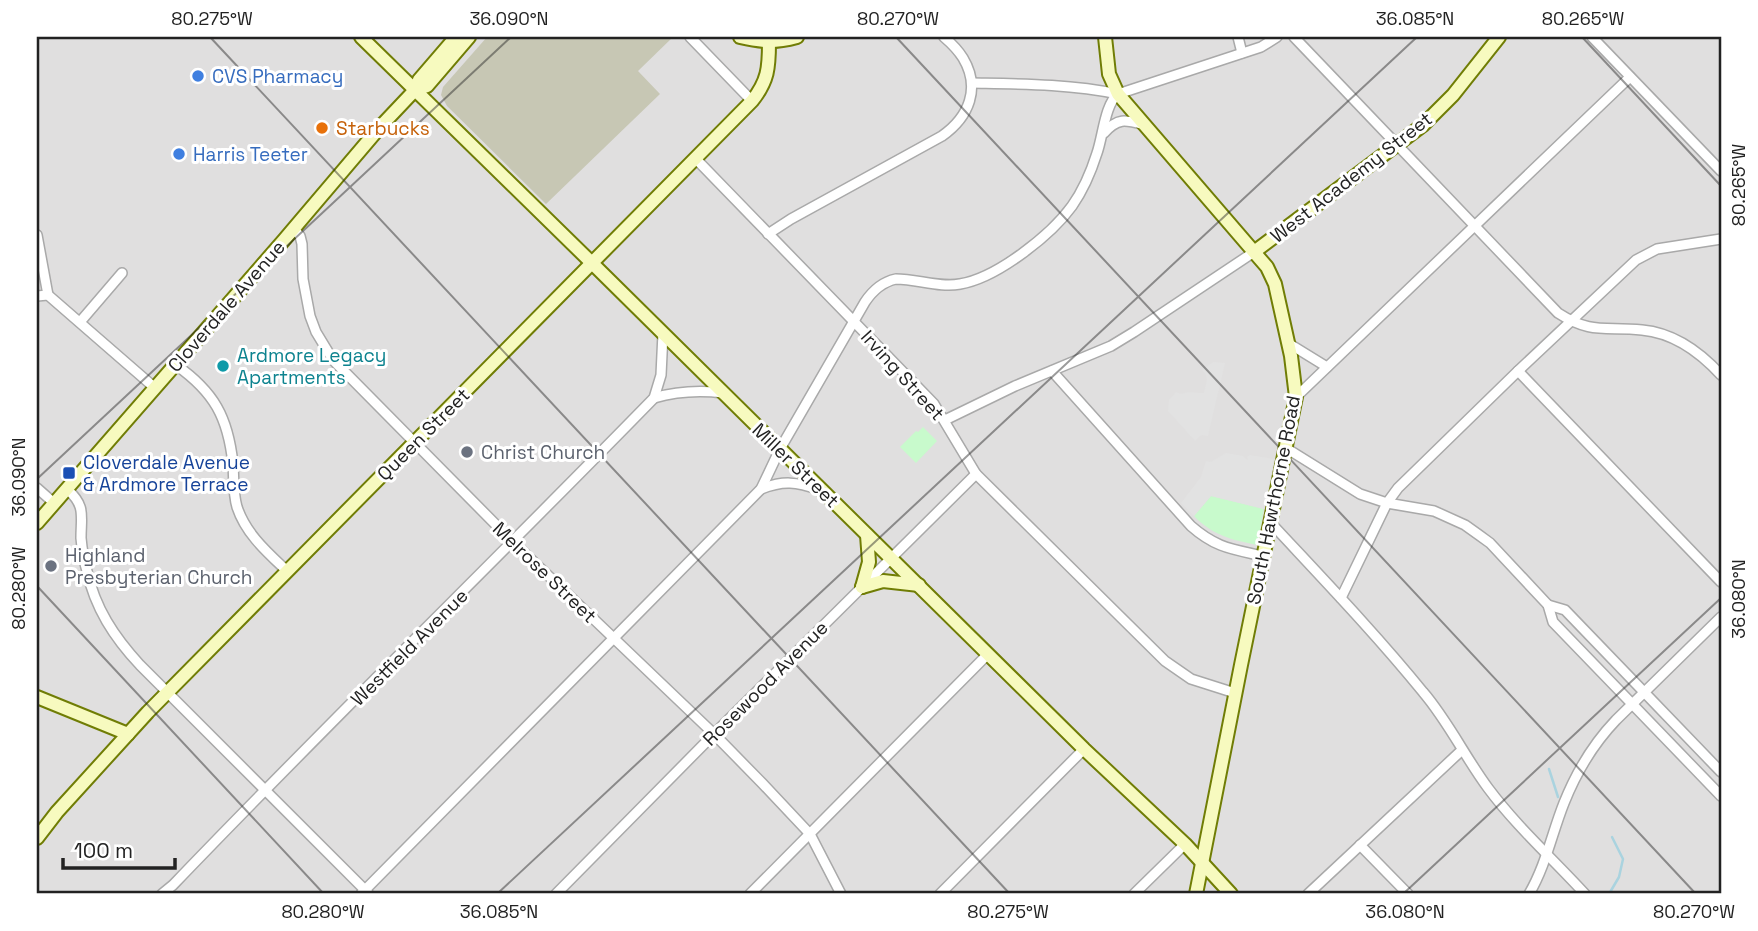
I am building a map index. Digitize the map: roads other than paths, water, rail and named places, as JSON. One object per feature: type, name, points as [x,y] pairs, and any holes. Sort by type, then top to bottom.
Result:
[{"type":"main road","name":"Miller Street","points":[[361,37],[1084,749],[1182,842],[1231,894]]},
{"type":"main road","name":"Cloverdale Avenue","points":[[37,523],[415,90],[419,80],[456,37]]},
{"type":"main road","name":"Cloverdale Avenue","points":[[415,90],[427,86],[469,37]]},
{"type":"main road","points":[[740,37],[769,42],[797,37]]},
{"type":"main road","name":"South Hawthorne Road","points":[[1105,37],[1109,74],[1118,94],[1266,267],[1275,284],[1288,342],[1296,397],[1196,893]]},
{"type":"main road","name":"West Academy Street","points":[[1254,252],[1423,125],[1453,95],[1499,37]]},
{"type":"main road","name":"Queen Street","points":[[37,838],[128,734],[752,101],[768,74],[769,42]]},
{"type":"main road","points":[[389,65],[410,73],[432,64]]},
{"type":"main road","points":[[862,587],[869,562],[867,535]]},
{"type":"main road","points":[[862,587],[883,581],[919,585]]},
{"type":"main road","points":[[37,697],[128,734]]},
{"type":"main road","points":[[1182,842],[1208,833]]},
{"type":"main road","points":[[1196,893],[1210,884],[1220,882]]},
{"type":"street","points":[[690,37],[752,101]]},
{"type":"street","points":[[768,234],[952,128],[967,111],[972,83],[965,60],[944,37]]},
{"type":"street","points":[[1238,37],[1242,53]]},
{"type":"street","points":[[67,489],[80,504],[81,540],[96,602],[126,650],[365,893],[761,489],[780,450],[871,294],[890,280],[961,284],[989,274],[1018,256],[1071,208],[1088,179],[1112,98],[1261,47],[1277,37]]},
{"type":"street","points":[[1294,37],[1558,313],[1572,322],[1598,329],[1660,333],[1686,344],[1721,375]]},
{"type":"street","points":[[1592,37],[1721,171]]},
{"type":"street","points":[[1296,397],[1630,77]]},
{"type":"street","points":[[972,83],[1096,89],[1118,94]]},
{"type":"street","points":[[1103,134],[1112,124],[1121,121],[1145,125]]},
{"type":"street","name":"Irving Street","points":[[695,158],[934,404],[976,474],[1166,662],[1191,679],[1236,693]]},
{"type":"street","name":"Melrose Street","points":[[293,228],[300,236],[302,244],[303,279],[313,324],[322,344],[344,374],[513,542],[713,734],[810,834],[841,894]]},
{"type":"street","points":[[37,235],[48,295],[155,388]]},
{"type":"street","points":[[1341,598],[1387,503],[1398,488],[1623,271],[1648,253],[1667,247],[1721,239]]},
{"type":"street","points":[[945,420],[1122,339],[1254,252]]},
{"type":"street","points":[[80,322],[122,273]]},
{"type":"street","points":[[37,296],[48,295]]},
{"type":"street","points":[[654,398],[662,375],[663,333]]},
{"type":"street","points":[[1288,342],[1327,367]]},
{"type":"street","points":[[176,365],[201,385],[220,412],[228,433],[237,506],[255,539],[287,571]]},
{"type":"street","points":[[1052,371],[1204,538],[1217,545],[1263,556]]},
{"type":"street","points":[[1518,371],[1721,582]]},
{"type":"street","points":[[654,398],[690,390],[723,393]]},
{"type":"street","name":"Westfield Avenue","points":[[162,894],[654,398]]},
{"type":"street","points":[[1286,448],[1360,494],[1387,503],[1434,511],[1465,525],[1490,543],[1548,605],[1553,622],[1721,796]]},
{"type":"street","name":"Rosewood Avenue","points":[[556,894],[713,734],[976,474]]},
{"type":"street","points":[[761,489],[782,482],[803,484],[822,490]]},
{"type":"street","points":[[37,488],[54,503]]},
{"type":"street","points":[[1270,522],[1424,692],[1504,809],[1585,894]]},
{"type":"street","points":[[1548,605],[1564,610],[1721,772]]},
{"type":"street","points":[[1530,894],[1548,854],[1565,800],[1579,771],[1608,728],[1721,617]]},
{"type":"street","points":[[750,894],[988,654]]},
{"type":"street","points":[[940,894],[1084,749]]},
{"type":"street","points":[[1308,894],[1462,750]]},
{"type":"street","points":[[1134,894],[1182,842]]},
{"type":"street","points":[[1360,845],[1408,894]]},
{"type":"waterway","points":[[1549,769],[1558,797]]},
{"type":"waterway","points":[[1609,894],[1619,877],[1623,859],[1612,837]]},
{"type":"place","name":"CVS Pharmacy","points":[[198,76]]},
{"type":"place","name":"Starbucks","points":[[322,128]]},
{"type":"place","name":"Harris Teeter","points":[[179,154]]},
{"type":"place","name":"Ardmore Legacy Apartments","points":[[223,366]]},
{"type":"place","name":"Christ Church","points":[[467,452]]},
{"type":"place","name":"Cloverdale Avenue & Ardmore Terrace","points":[[69,473]]},
{"type":"place","name":"Highland Presbyterian Church","points":[[51,566]]}]
